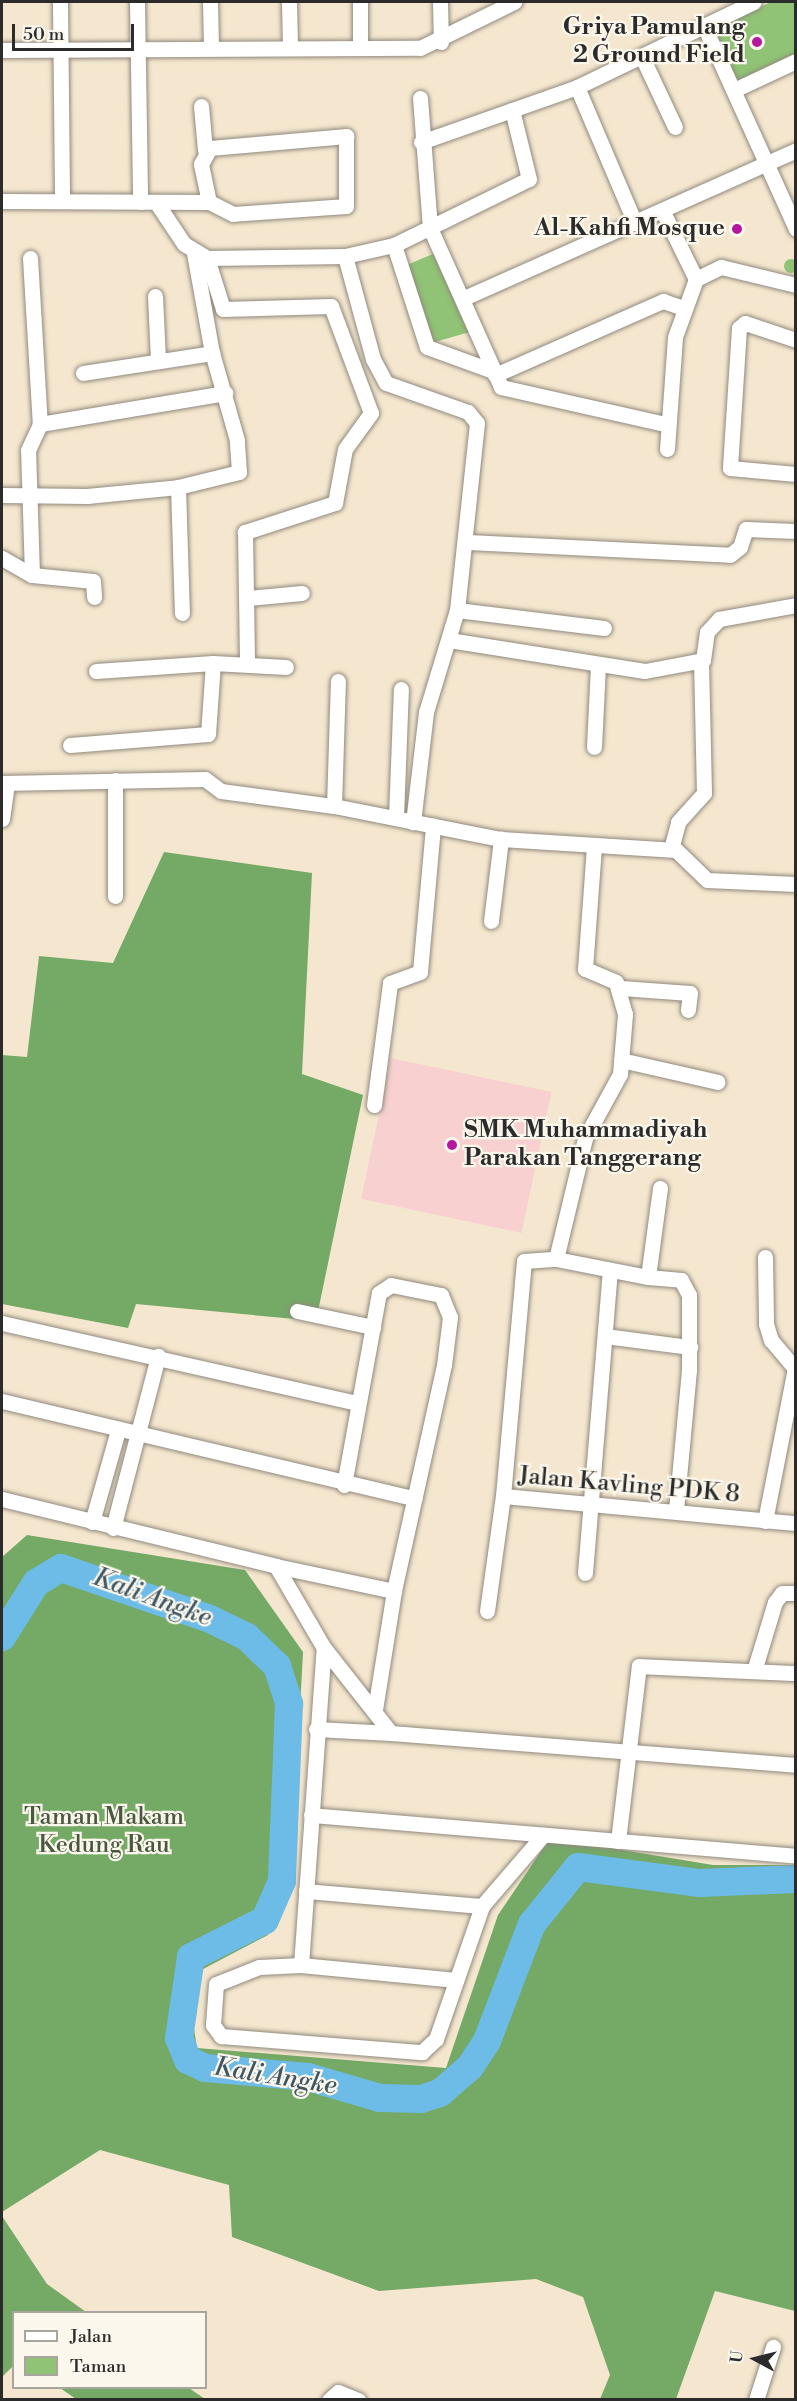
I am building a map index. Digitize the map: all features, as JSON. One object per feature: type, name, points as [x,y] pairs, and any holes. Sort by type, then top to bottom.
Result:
[{"type":"street","points":[[60,2],[62,201]]},
{"type":"street","points":[[137,2],[140,202]]},
{"type":"street","points":[[210,2],[211,47]]},
{"type":"street","points":[[289,2],[290,46]]},
{"type":"street","points":[[360,2],[360,47]]},
{"type":"street","points":[[440,2],[441,42]]},
{"type":"street","points":[[2,50],[290,46],[404,50],[441,42],[514,2]]},
{"type":"street","points":[[421,142],[577,87],[643,59],[754,2]]},
{"type":"street","points":[[704,26],[767,162],[795,229]]},
{"type":"street","points":[[643,59],[675,127]]},
{"type":"street","points":[[734,90],[795,62]]},
{"type":"street","points":[[577,87],[635,223]]},
{"type":"street","points":[[420,98],[421,142],[430,228],[464,298],[494,373],[505,389],[665,424]]},
{"type":"street","points":[[201,106],[205,150],[201,164],[209,201]]},
{"type":"street","points":[[200,255],[345,256],[394,245],[529,179],[512,111]]},
{"type":"street","points":[[2,201],[209,201],[233,214],[346,206],[346,137],[205,150]]},
{"type":"street","points":[[464,298],[795,150]]},
{"type":"street","points":[[156,202],[200,255],[223,309],[330,305],[371,413],[345,449],[335,503],[245,532],[248,598],[247,664]]},
{"type":"street","points":[[662,210],[696,279]]},
{"type":"street","points":[[394,245],[427,347],[494,373],[663,301],[683,308]]},
{"type":"street","points":[[2,495],[32,497],[178,487],[240,469],[225,393],[212,354],[200,255]]},
{"type":"street","points":[[345,256],[373,359],[386,384],[475,418],[468,542],[457,610],[426,712],[413,822]]},
{"type":"street","points":[[30,258],[40,424],[28,445],[32,497],[32,574]]},
{"type":"street","points":[[667,448],[665,424],[683,308],[696,279],[721,267],[795,285]]},
{"type":"street","points":[[155,296],[158,359]]},
{"type":"street","points":[[795,340],[745,322],[740,328],[730,468],[795,474]]},
{"type":"street","points":[[83,373],[158,359],[212,354]]},
{"type":"street","points":[[40,424],[225,393]]},
{"type":"street","points":[[178,487],[182,613]]},
{"type":"street","points":[[468,542],[730,555],[740,547],[743,530],[795,531]]},
{"type":"street","points":[[2,558],[32,574],[89,580],[94,597]]},
{"type":"street","points":[[248,598],[302,593]]},
{"type":"street","points":[[449,640],[645,671],[701,661],[708,653],[708,632],[719,619],[795,604]]},
{"type":"street","points":[[457,610],[604,628]]},
{"type":"street","points":[[671,849],[678,822],[705,793],[701,661]]},
{"type":"street","points":[[70,745],[208,734],[213,663]]},
{"type":"street","points":[[96,671],[213,663],[286,667]]},
{"type":"street","points":[[594,747],[598,665]]},
{"type":"street","points":[[334,806],[338,681]]},
{"type":"street","points":[[396,817],[400,689]]},
{"type":"street","points":[[2,819],[4,784],[205,779],[221,791],[334,806],[501,839],[671,849],[707,880],[795,884]]},
{"type":"street","points":[[115,780],[115,896]]},
{"type":"street","points":[[374,1105],[390,983],[420,972],[433,826]]},
{"type":"street","points":[[491,921],[501,839]]},
{"type":"street","points":[[594,845],[585,969],[621,988],[690,993],[688,1010]]},
{"type":"street","points":[[556,1259],[585,1138],[616,1088],[625,1014],[621,988]]},
{"type":"street","points":[[621,1060],[718,1082]]},
{"type":"street","points":[[648,1277],[660,1188]]},
{"type":"street","points":[[765,1257],[766,1324],[771,1340],[794,1365],[765,1521]]},
{"type":"street","points":[[503,1496],[524,1261],[556,1259],[610,1272],[685,1282],[690,1347],[676,1511]]},
{"type":"street","points":[[585,1573],[587,1503],[610,1272]]},
{"type":"street","points":[[344,1485],[373,1328],[384,1287],[435,1292],[449,1308],[444,1365],[394,1591],[375,1709]]},
{"type":"street","points":[[297,1311],[373,1328]]},
{"type":"street","points":[[2,1323],[158,1356],[358,1403]]},
{"type":"street","points":[[605,1336],[690,1347]]},
{"type":"street","points":[[113,1528],[158,1356]]},
{"type":"street","points":[[2,1401],[344,1485],[415,1499]]},
{"type":"street","points":[[92,1522],[118,1430]]},
{"type":"street","name":"Jalan Kavling PDK 8","points":[[487,1611],[503,1496],[795,1523]]},
{"type":"street","points":[[2,1498],[113,1528],[394,1591]]},
{"type":"street","points":[[276,1566],[324,1647],[375,1709],[391,1733]]},
{"type":"street","points":[[754,1671],[775,1602],[782,1593],[795,1593]]},
{"type":"street","points":[[301,1965],[316,1729],[324,1647]]},
{"type":"street","points":[[618,1841],[639,1666],[795,1673]]},
{"type":"street","points":[[316,1729],[628,1750],[795,1765]]},
{"type":"street","points":[[311,1815],[795,1856]]},
{"type":"street","points":[[456,1980],[301,1965],[259,1967],[216,1984],[216,2033],[422,2052],[436,2039],[482,1906],[543,1835]]},
{"type":"street","points":[[306,1891],[482,1906]]},
{"type":"street","points":[[756,2400],[773,2347]]},
{"type":"street","points":[[330,2400],[338,2392],[358,2400]]},
{"type":"shaded area","name":"SMK Muhammadiyah Parakan Tanggerang","points":[[391,1058],[551,1092],[521,1233],[361,1199]]},
{"type":"green space","name":"Griya Pamulang 2 Ground Field","points":[[771,2],[795,2],[795,55],[737,83],[712,28]]},
{"type":"green space","points":[[435,253],[470,332],[431,343],[407,265]]},
{"type":"green space","points":[[791,259],[796,261],[798,266],[796,271],[791,273],[786,271],[784,266],[786,261]]},
{"type":"green space","points":[[164,852],[312,873],[302,1074],[363,1095],[316,1321],[136,1304],[128,1328],[2,1304],[2,1055],[27,1057],[39,956],[113,963]]},
{"type":"green space","name":"Taman Makam Kedung Rau","points":[[27,1535],[245,1570],[303,1652],[291,1879],[268,1935],[186,1978],[197,2048],[446,2068],[498,1915],[550,1838],[713,1865],[795,1865],[795,2311],[715,2291],[676,2399],[600,2399],[610,2375],[583,2297],[536,2279],[379,2291],[232,2237],[229,2185],[100,2150],[2,2212],[2,1557]]},
{"type":"green space","points":[[2,2216],[47,2284],[85,2311],[12,2311],[12,2367],[2,2377]]},
{"type":"green space","points":[[61,2389],[190,2389],[205,2399],[76,2399]]},
{"type":"waterway","name":"Kali Angke","points":[[2,1637],[36,1583],[61,1568],[210,1619],[247,1637],[277,1666],[289,1704],[282,1881],[265,1920],[191,1957],[179,2038],[188,2060],[205,2068],[308,2077],[380,2098],[421,2099],[440,2093],[470,2067],[487,2041],[532,1924],[578,1867],[700,1883],[796,1879]]},
{"type":"place","name":"Griya Pamulang 2 Ground Field","points":[[757,42]]},
{"type":"place","name":"Al-Kahfi Mosque","points":[[737,229]]},
{"type":"place","name":"SMK Muhammadiyah Parakan Tanggerang","points":[[452,1145]]}]
